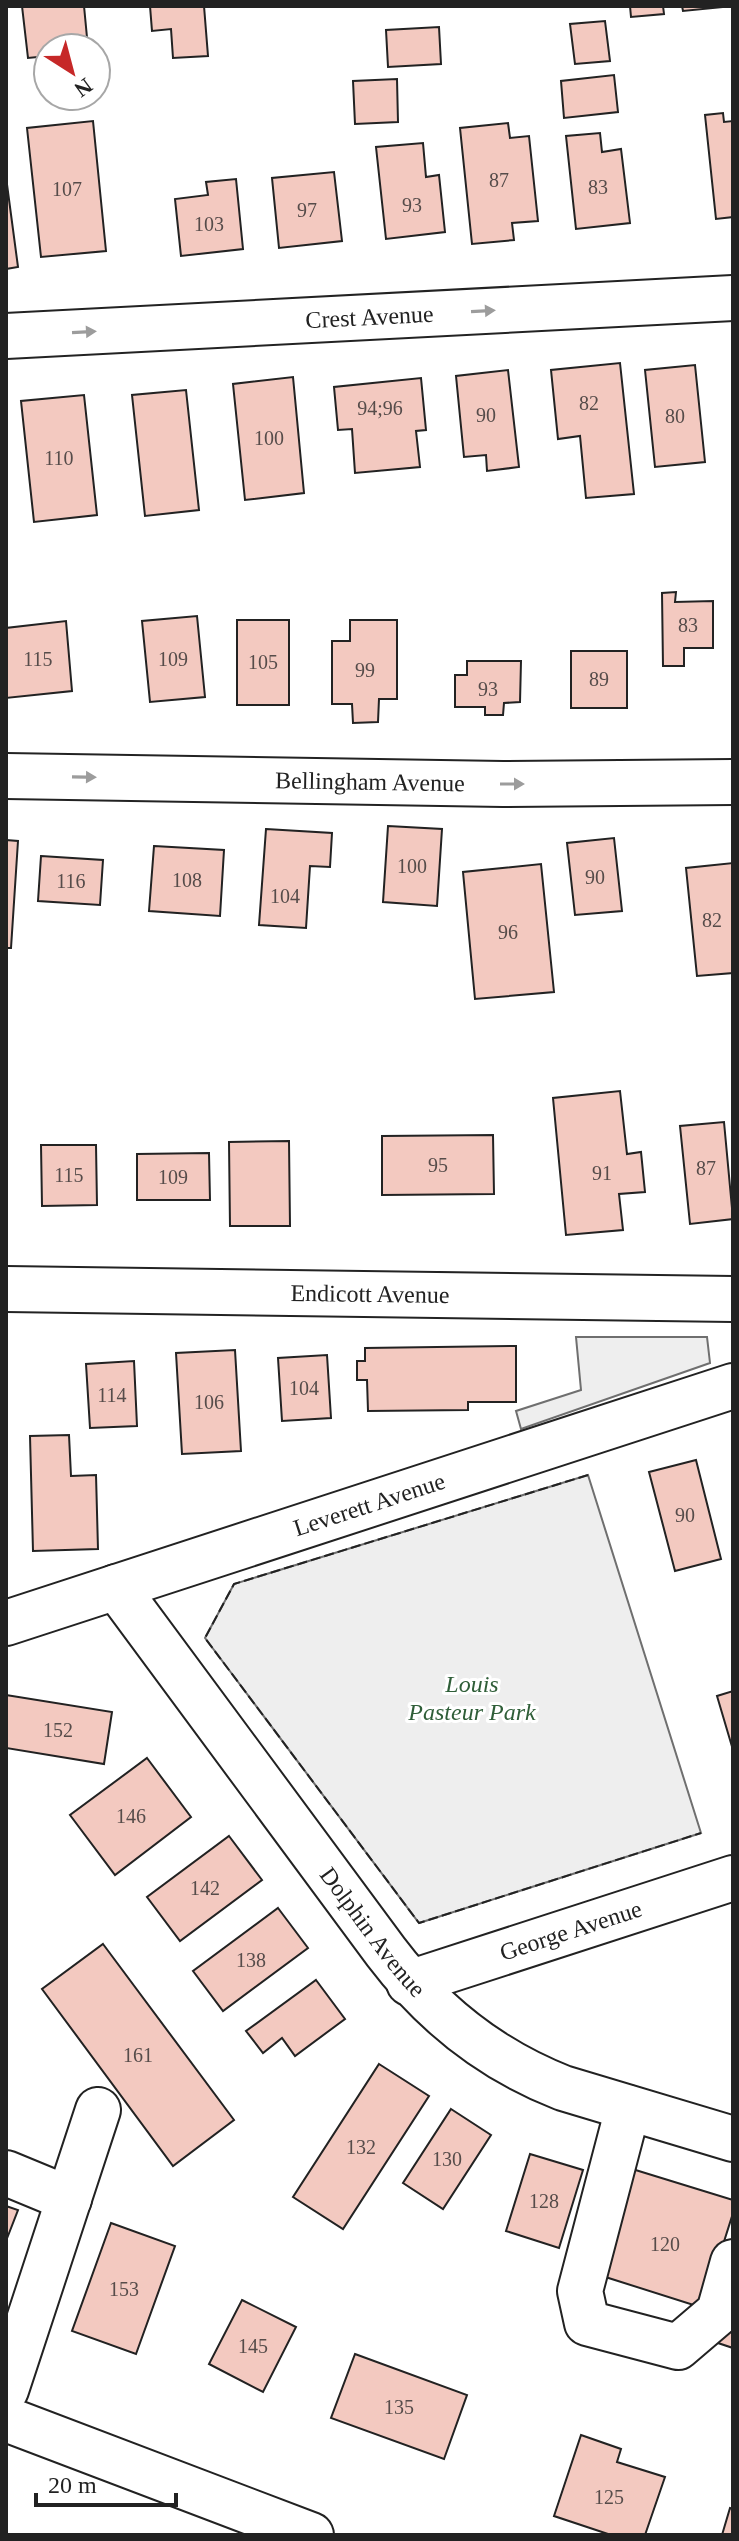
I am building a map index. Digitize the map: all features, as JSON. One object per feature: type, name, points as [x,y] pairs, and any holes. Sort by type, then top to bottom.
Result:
[{"type":"street","name":"Crest Avenue","points":[[6,336],[733,298]]},
{"type":"street","name":"Bellingham Avenue","points":[[6,776],[503,784],[733,782]]},
{"type":"street","name":"Endicott Avenue","points":[[6,1289],[733,1299]]},
{"type":"street","name":"Leverett Avenue","points":[[6,1623],[733,1386]]},
{"type":"street","name":"Dolphin Avenue","points":[[116,1587],[409,1983],[452,2024],[519,2069],[563,2088],[733,2139]]},
{"type":"street","name":"George Avenue","points":[[409,1983],[733,1878]]},
{"type":"street","points":[[628,2108],[580,2291],[587,2323],[678,2347],[719,2312],[733,2262]]},
{"type":"street","points":[[6,2390],[98,2110]]},
{"type":"street","points":[[6,2173],[69,2199]]},
{"type":"street","points":[[6,2419],[311,2535]]},
{"type":"green space","points":[[576,1337],[707,1337],[710,1363],[521,1429],[516,1411],[581,1390]]},
{"type":"green space","name":"Louis Pasteur Park","points":[[588,1475],[701,1833],[419,1923],[205,1638],[234,1584]]},
{"type":"building","points":[[22,6],[84,6],[86,32],[32,32],[32,58],[28,58]]},
{"type":"building","points":[[150,6],[204,6],[208,56],[173,58],[171,29],[152,31]]},
{"type":"building","points":[[630,6],[663,6],[664,14],[631,17]]},
{"type":"building","points":[[682,6],[733,6],[683,11]]},
{"type":"building","points":[[605,21],[610,61],[575,64],[570,24]]},
{"type":"building","points":[[439,27],[441,64],[388,67],[386,30]]},
{"type":"building","points":[[614,75],[618,112],[564,118],[561,81]]},
{"type":"building","points":[[397,79],[398,122],[355,124],[353,81]]},
{"type":"building","points":[[723,113],[724,122],[733,121],[733,217],[716,219],[705,115]]},
{"type":"building","points":[[93,121],[106,251],[41,257],[27,128]]},
{"type":"building","points":[[508,123],[510,138],[529,136],[538,221],[512,223],[514,240],[472,244],[460,128]]},
{"type":"building","points":[[600,133],[602,152],[621,149],[630,223],[576,229],[566,136]]},
{"type":"building","points":[[423,143],[426,177],[439,175],[445,232],[386,239],[376,147]]},
{"type":"building","points":[[334,172],[342,241],[279,248],[272,178]]},
{"type":"building","points":[[6,177],[18,267],[6,269]]},
{"type":"building","points":[[236,179],[243,249],[181,256],[175,199],[208,195],[206,182]]},
{"type":"building","points":[[620,363],[634,494],[586,498],[580,436],[558,439],[551,370]]},
{"type":"building","points":[[695,365],[705,462],[655,467],[645,370]]},
{"type":"building","points":[[508,370],[519,467],[487,471],[486,455],[464,457],[456,376]]},
{"type":"building","points":[[293,377],[304,493],[245,500],[233,384]]},
{"type":"building","points":[[421,378],[426,430],[416,431],[420,467],[355,473],[352,429],[338,430],[334,387]]},
{"type":"building","points":[[186,390],[199,510],[145,516],[132,395]]},
{"type":"building","points":[[84,395],[97,515],[34,522],[21,401]]},
{"type":"building","points":[[676,592],[675,602],[713,601],[713,648],[684,648],[684,666],[663,666],[662,593]]},
{"type":"building","points":[[197,616],[205,697],[150,702],[142,621]]},
{"type":"building","points":[[237,620],[289,620],[289,705],[237,705]]},
{"type":"building","points":[[350,620],[397,620],[397,699],[379,699],[378,722],[353,723],[352,704],[332,704],[332,641],[350,641]]},
{"type":"building","points":[[66,621],[72,691],[6,698],[6,628]]},
{"type":"building","points":[[571,651],[627,651],[627,708],[571,708]]},
{"type":"building","points":[[467,661],[521,661],[520,702],[504,703],[503,715],[485,715],[485,707],[455,707],[455,675],[467,675]]},
{"type":"building","points":[[388,826],[442,829],[437,906],[383,902]]},
{"type":"building","points":[[266,829],[332,833],[330,867],[310,866],[306,928],[259,925]]},
{"type":"building","points":[[614,838],[622,911],[575,915],[567,843]]},
{"type":"building","points":[[6,840],[18,841],[11,948],[6,948]]},
{"type":"building","points":[[154,846],[224,850],[220,916],[149,911]]},
{"type":"building","points":[[41,856],[103,860],[100,905],[38,901]]},
{"type":"building","points":[[733,863],[733,973],[697,976],[686,868]]},
{"type":"building","points":[[541,864],[554,992],[475,999],[463,872]]},
{"type":"building","points":[[620,1091],[627,1154],[641,1152],[645,1192],[619,1194],[623,1230],[566,1235],[553,1098]]},
{"type":"building","points":[[724,1122],[733,1219],[690,1224],[680,1126]]},
{"type":"building","points":[[493,1135],[494,1194],[382,1195],[382,1136]]},
{"type":"building","points":[[289,1141],[290,1226],[230,1226],[229,1142]]},
{"type":"building","points":[[41,1145],[96,1145],[97,1205],[42,1206]]},
{"type":"building","points":[[209,1153],[210,1200],[137,1200],[137,1154]]},
{"type":"building","points":[[516,1346],[516,1402],[468,1402],[468,1410],[368,1411],[367,1380],[357,1380],[357,1361],[365,1361],[365,1348]]},
{"type":"building","points":[[235,1350],[241,1451],[182,1454],[176,1353]]},
{"type":"building","points":[[327,1355],[331,1418],[282,1421],[278,1358]]},
{"type":"building","points":[[134,1361],[137,1426],[90,1428],[86,1364]]},
{"type":"building","points":[[69,1435],[71,1476],[96,1475],[98,1549],[33,1551],[30,1436]]},
{"type":"building","points":[[696,1460],[721,1559],[675,1571],[649,1472]]},
{"type":"building","points":[[733,1691],[733,1750],[717,1696]]},
{"type":"building","points":[[6,1695],[112,1712],[104,1764],[6,1748]]},
{"type":"building","points":[[147,1758],[191,1817],[115,1875],[70,1815]]},
{"type":"building","points":[[229,1836],[262,1880],[180,1941],[147,1897]]},
{"type":"building","points":[[278,1908],[308,1948],[223,2011],[193,1971]]},
{"type":"building","points":[[103,1944],[234,2120],[173,2166],[42,1989]]},
{"type":"building","points":[[316,1980],[345,2019],[295,2056],[282,2038],[263,2053],[246,2031]]},
{"type":"building","points":[[379,2064],[429,2096],[343,2229],[293,2197]]},
{"type":"building","points":[[451,2109],[491,2135],[443,2209],[403,2183]]},
{"type":"building","points":[[530,2154],[583,2170],[559,2248],[506,2231]]},
{"type":"building","points":[[629,2168],[733,2200],[733,2213],[703,2308],[596,2274]]},
{"type":"building","points":[[6,2206],[18,2210],[6,2241]]},
{"type":"building","points":[[111,2223],[175,2246],[136,2354],[72,2331]]},
{"type":"building","points":[[733,2288],[733,2348],[715,2342]]},
{"type":"building","points":[[242,2300],[296,2327],[263,2392],[209,2364]]},
{"type":"building","points":[[355,2354],[467,2395],[444,2459],[331,2418]]},
{"type":"building","points":[[581,2435],[621,2449],[617,2462],[665,2477],[645,2535],[611,2535],[554,2516]]},
{"type":"building","points":[[730,2508],[733,2509],[733,2535],[722,2535]]},
{"type":"fence","points":[[588,1475],[234,1584],[205,1638],[419,1923],[701,1833]]}]
